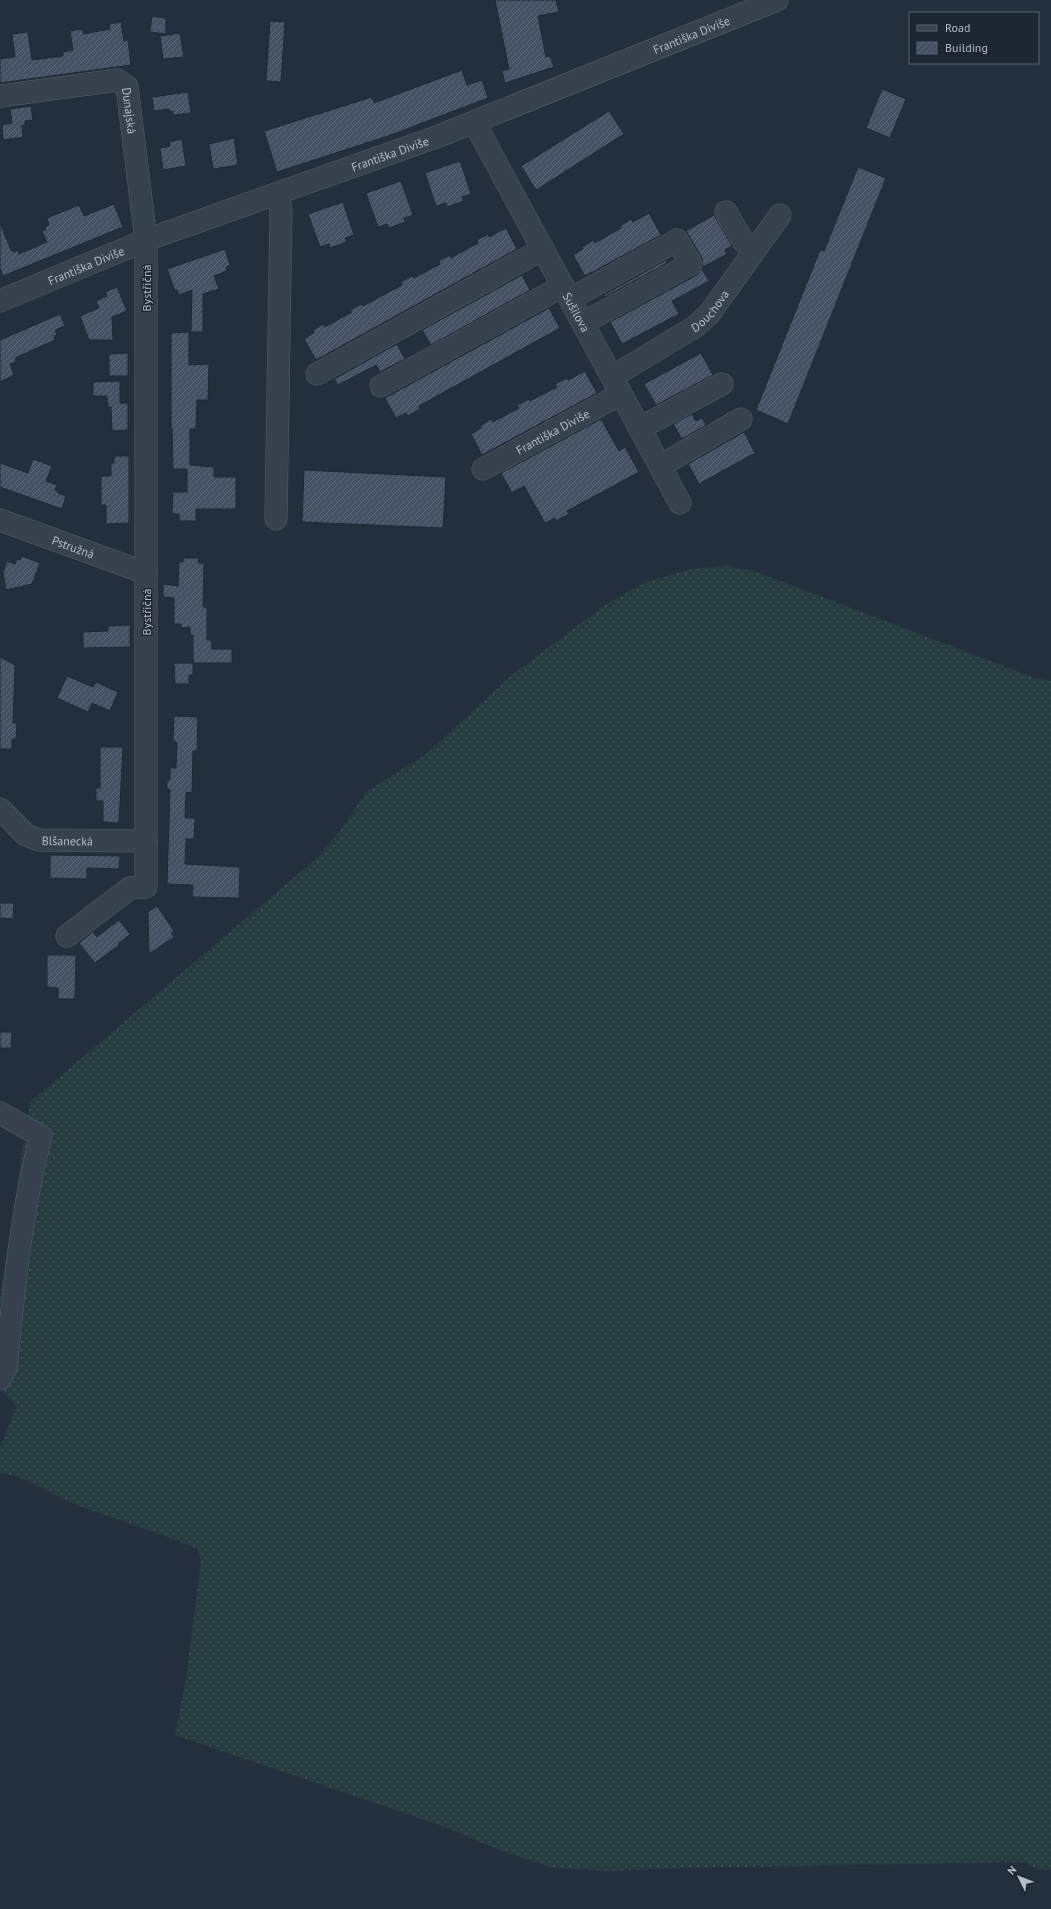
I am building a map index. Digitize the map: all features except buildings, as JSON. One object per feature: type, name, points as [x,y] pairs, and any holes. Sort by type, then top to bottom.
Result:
[{"type":"street","name":"Františka Diviše","points":[[0,301],[146,240],[474,122],[777,0]]},
{"type":"street","name":"Dunajská","points":[[0,96],[118,80],[127,87],[146,240]]},
{"type":"street","name":"Sušilova","points":[[474,122],[680,502]]},
{"type":"street","points":[[276,519],[281,211],[278,193]]},
{"type":"street","points":[[726,212],[743,241],[754,251]]},
{"type":"street","name":"Douchova","points":[[617,385],[696,326],[710,313],[780,215]]},
{"type":"street","name":"Bystřičná","points":[[67,936],[130,888],[146,887],[146,240]]},
{"type":"street","points":[[381,386],[566,292],[678,240],[691,264],[583,323]]},
{"type":"street","points":[[317,374],[543,249]]},
{"type":"street","points":[[640,428],[722,384]]},
{"type":"street","name":"Františka Diviše","points":[[483,469],[617,385]]},
{"type":"street","points":[[660,466],[741,419]]},
{"type":"street","name":"Pstružná","points":[[0,520],[146,573]]},
{"type":"street","name":"Blšanecká","points":[[0,809],[26,835],[39,840],[146,841]]},
{"type":"street","points":[[0,1113],[41,1136],[29,1185],[16,1260],[6,1368],[0,1379]]},
{"type":"green space","points":[[727,566],[754,571],[1035,678],[1051,681],[1051,1870],[1040,1870],[1024,1862],[687,1868],[608,1871],[553,1868],[502,1851],[445,1827],[175,1735],[186,1678],[201,1561],[198,1549],[68,1501],[18,1477],[0,1473],[0,1447],[17,1406],[0,1390],[0,1299],[30,1102],[318,857],[341,830],[367,791],[424,756],[512,675],[605,605],[646,582],[691,569]]}]
